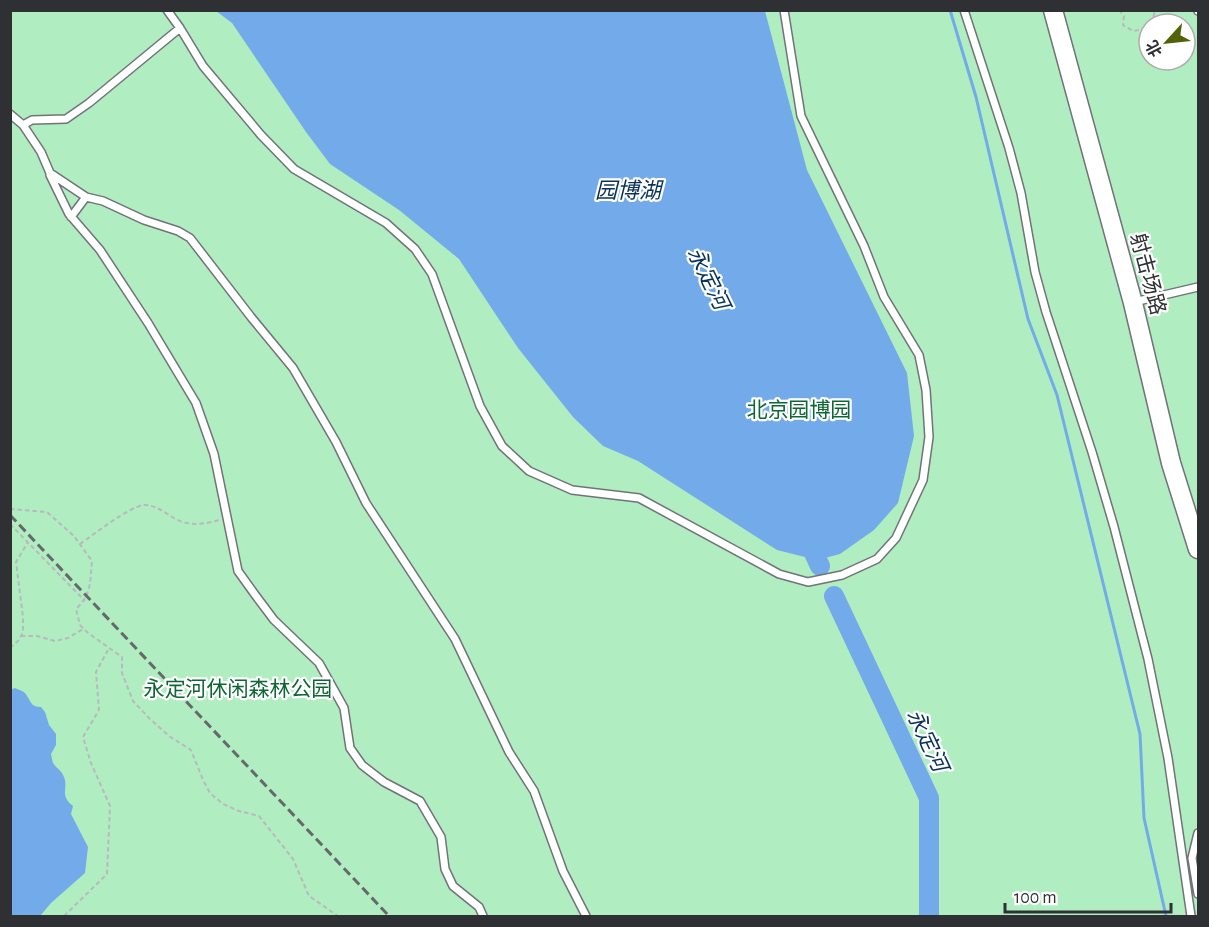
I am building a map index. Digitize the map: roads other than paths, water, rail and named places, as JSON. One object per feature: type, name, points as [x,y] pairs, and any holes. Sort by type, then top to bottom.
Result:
[{"type":"street","name":"射击场路","points":[[1053,10],[1133,303],[1171,463],[1198,549]]},
{"type":"lane","points":[[167,10],[203,66],[294,170],[386,223],[415,249],[432,274],[480,406],[502,446],[529,471],[572,490],[639,498],[779,574],[808,582],[842,575],[877,560],[896,538],[923,480],[929,437],[926,390],[919,355],[884,297],[864,246],[801,116],[784,10]]},
{"type":"lane","points":[[964,10],[1009,148],[1021,193],[1035,272],[1114,527],[1142,637],[1167,758],[1191,916]]},
{"type":"lane","points":[[23,125],[32,120],[66,118],[89,103],[180,28]]},
{"type":"lane","points":[[10,114],[23,125],[41,152],[71,217],[100,250],[148,322],[196,403],[214,454],[238,571],[274,620],[319,663],[344,708],[350,747],[362,765],[384,782],[420,801],[441,837],[445,869],[453,886],[479,907],[483,916]]},
{"type":"lane","points":[[50,173],[86,197],[103,201],[190,238],[293,368],[336,442],[366,503],[454,639],[510,752],[534,791],[563,871],[586,916]]},
{"type":"lane","points":[[71,217],[86,197]]},
{"type":"lane","points":[[1133,303],[1198,286]]},
{"type":"lane","points":[[1198,833],[1192,858],[1198,894]]},
{"type":"lane","points":[[1183,864],[1192,858]]},
{"type":"water","name":"园博湖","points":[[216,11],[765,11],[807,170],[907,373],[914,436],[898,503],[874,530],[840,554],[817,560],[777,550],[638,461],[603,446],[573,417],[518,348],[459,259],[399,210],[330,164],[232,23]]},
{"type":"water","points":[[15,688],[25,693],[33,705],[41,707],[56,734],[56,745],[51,754],[53,763],[63,775],[66,798],[73,806],[71,814],[88,847],[85,873],[40,916],[11,916],[10,690]]},
{"type":"waterway","points":[[950,10],[976,97],[1028,319],[1057,395],[1140,734],[1144,818],[1166,916]]},
{"type":"waterway","name":"永定河","points":[[806,536],[820,566]]},
{"type":"waterway","name":"永定河","points":[[834,596],[929,798],[929,916]]},
{"type":"railway","points":[[10,515],[389,916]]},
{"type":"park label","name":"北京园博园","points":[[799,410]]},
{"type":"park label","name":"永定河休闲森林公园","points":[[238,689]]}]
